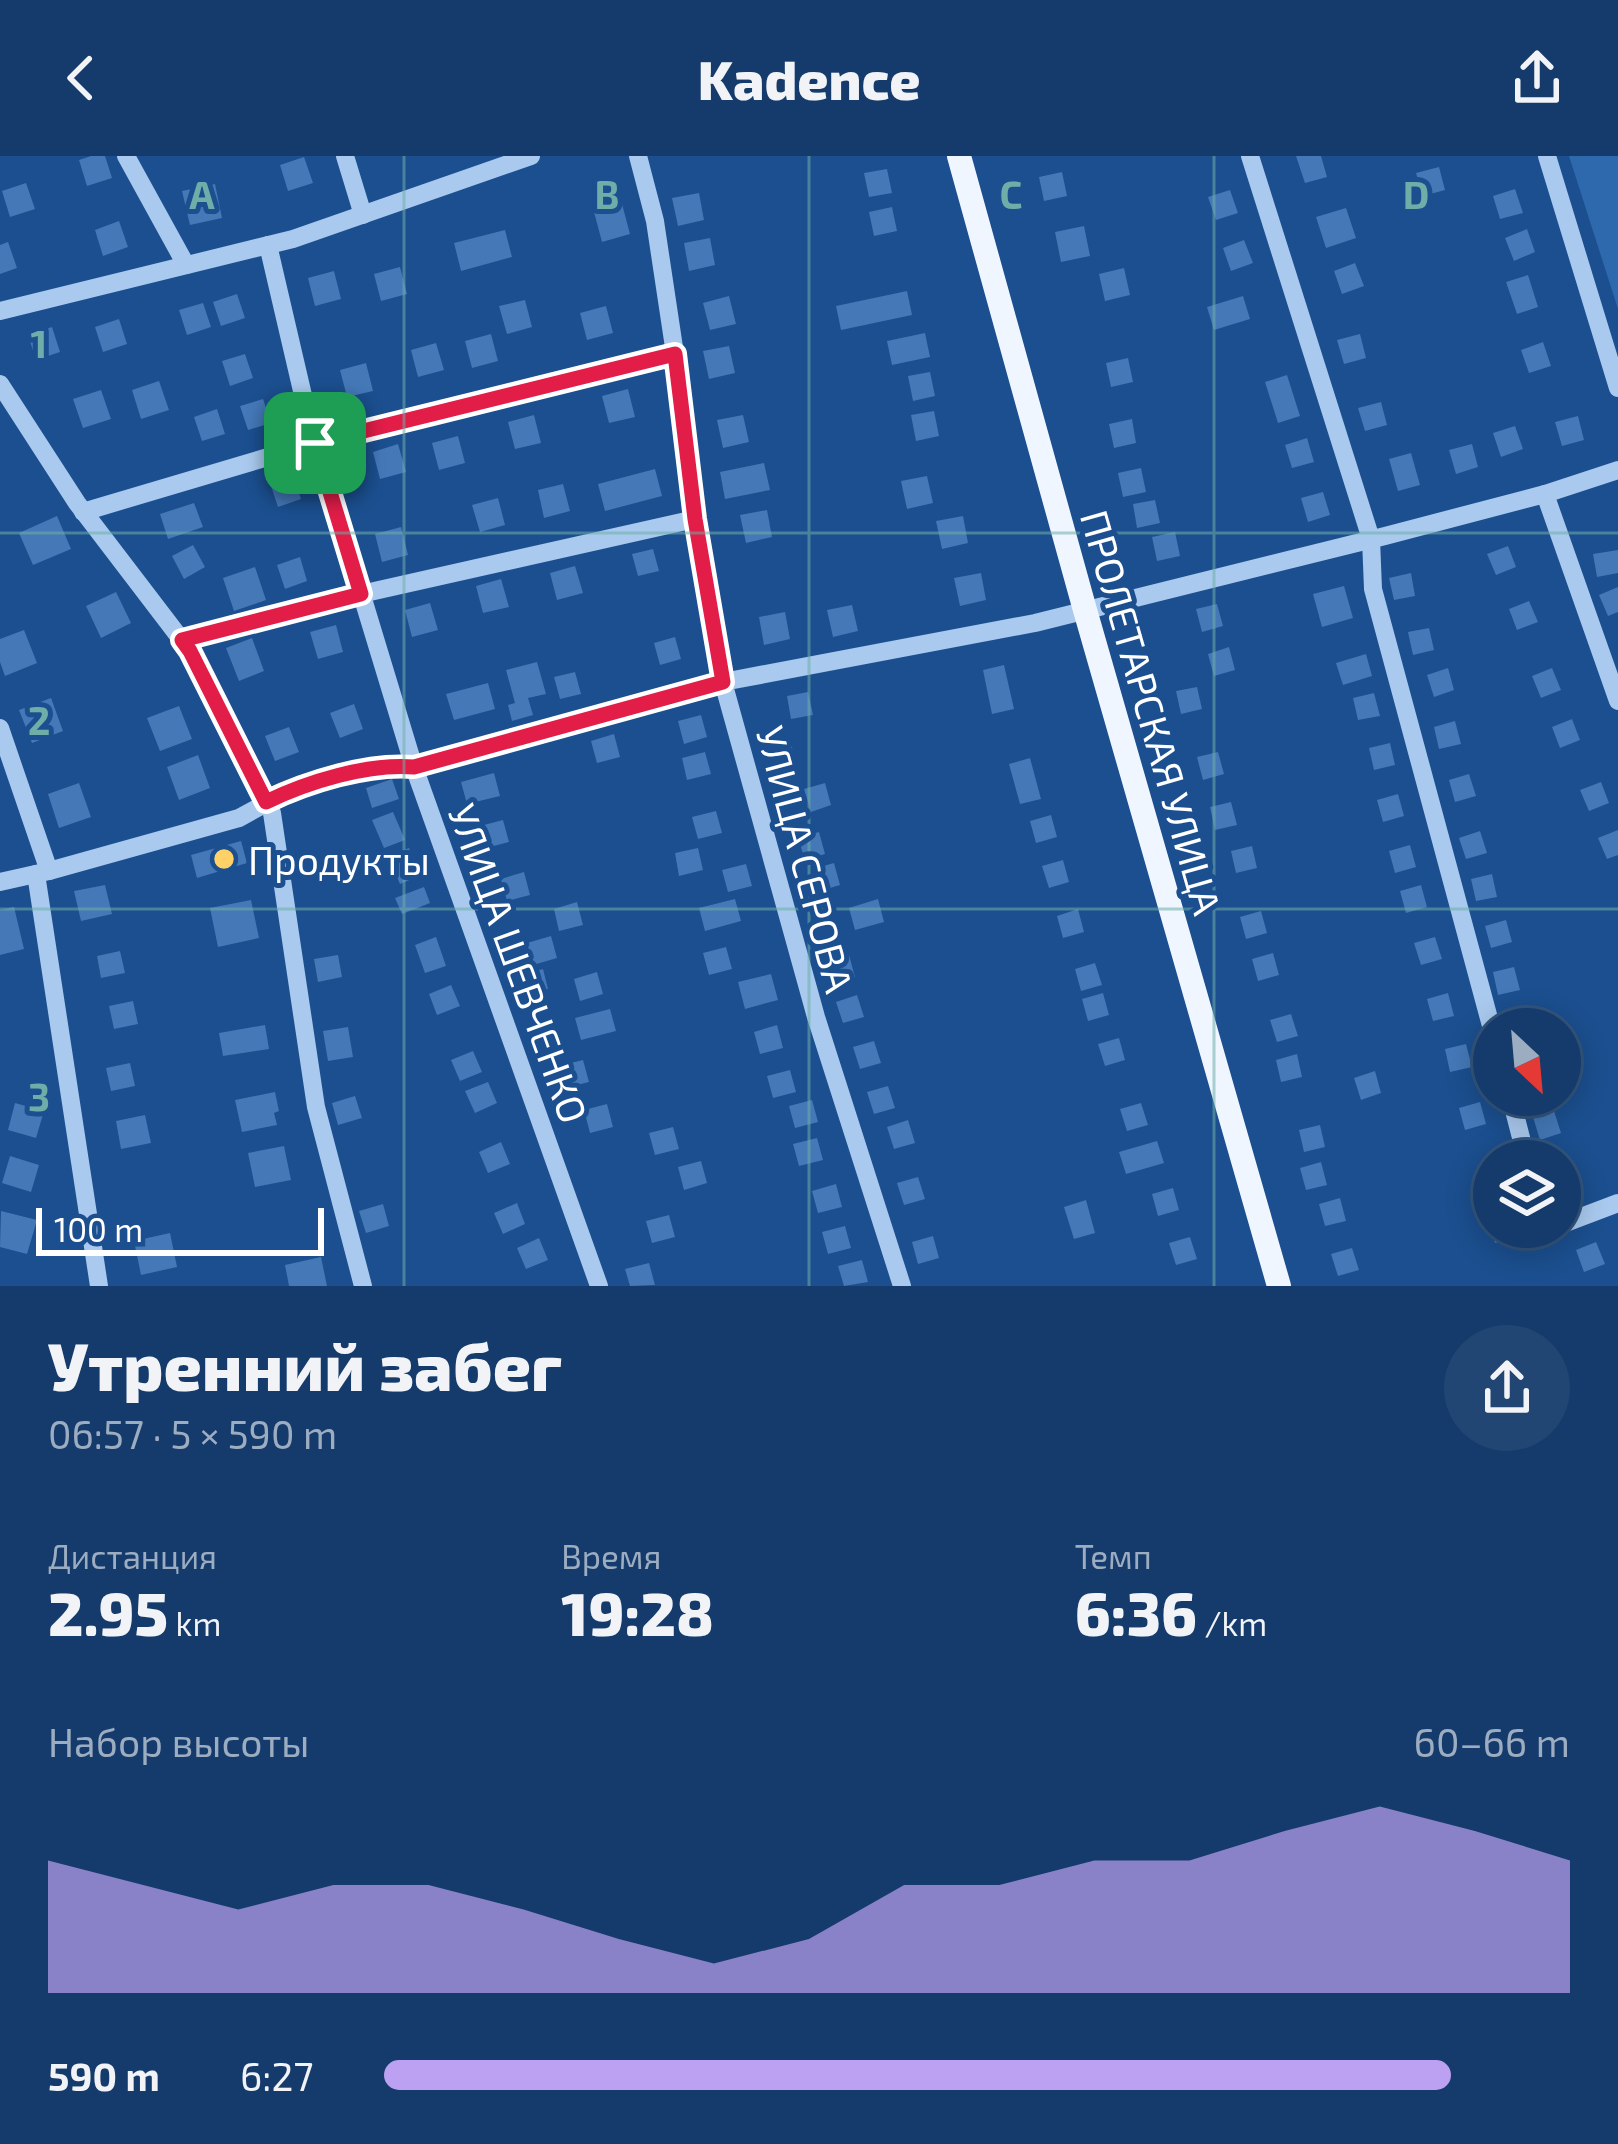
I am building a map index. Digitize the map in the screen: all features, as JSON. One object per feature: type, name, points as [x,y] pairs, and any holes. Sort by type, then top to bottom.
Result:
[{"type":"main road","name":"ПРОЛЕТАРСКАЯ УЛИЦА","points":[[959,156],[1279,1286]]},
{"type":"street","points":[[126,156],[186,265]]},
{"type":"street","points":[[345,156],[364,215]]},
{"type":"street","points":[[0,311],[268,245],[531,156]]},
{"type":"street","name":"УЛИЦА СЕРОВА","points":[[638,156],[655,221],[695,519],[723,682],[815,1017],[902,1286]]},
{"type":"street","points":[[1250,156],[1371,539],[1373,589],[1486,1008]]},
{"type":"street","points":[[1547,156],[1618,388]]},
{"type":"street","name":"УЛИЦА ШЕВЧЕНКО","points":[[268,245],[315,443],[414,767],[599,1286]]},
{"type":"street","points":[[83,512],[315,443],[675,354]]},
{"type":"street","points":[[0,384],[83,512],[190,651],[272,813],[316,1107],[363,1286]]},
{"type":"street","points":[[0,882],[239,818],[292,789],[387,765],[414,767],[723,682],[1035,623],[1544,494],[1618,470]]},
{"type":"street","points":[[1544,494],[1618,701]]},
{"type":"street","points":[[182,640],[361,594],[695,519]]},
{"type":"street","points":[[0,728],[42,873],[99,1286]]},
{"type":"street","points":[[1581,1217],[1618,1203]]},
{"type":"shaded area","points":[[1569,156],[1618,156],[1618,309]]},
{"type":"building","points":[[105,156],[112,178],[87,186],[79,160]]},
{"type":"building","points":[[1296,156],[1321,156],[1327,177],[1305,183]]},
{"type":"building","points":[[304,157],[313,183],[288,191],[280,165]]},
{"type":"building","points":[[1439,167],[1445,190],[1423,196],[1416,173]]},
{"type":"building","points":[[887,169],[892,193],[869,197],[864,173]]},
{"type":"building","points":[[1062,172],[1067,196],[1044,201],[1039,177]]},
{"type":"building","points":[[26,183],[35,209],[10,217],[2,191]]},
{"type":"building","points":[[215,184],[222,218],[190,225],[182,191]]},
{"type":"building","points":[[1515,189],[1523,213],[1500,219],[1493,196]]},
{"type":"building","points":[[1230,190],[1238,213],[1216,220],[1208,197]]},
{"type":"building","points":[[699,193],[704,220],[678,226],[672,198]]},
{"type":"building","points":[[622,204],[630,234],[602,242],[594,212]]},
{"type":"building","points":[[892,207],[897,231],[874,236],[869,212]]},
{"type":"building","points":[[1346,208],[1356,238],[1326,248],[1316,217]]},
{"type":"building","points":[[119,221],[128,247],[103,256],[95,230]]},
{"type":"building","points":[[1084,226],[1090,256],[1061,262],[1055,232]]},
{"type":"building","points":[[1527,229],[1535,252],[1514,261],[1505,238]]},
{"type":"building","points":[[505,230],[512,257],[461,271],[454,243]]},
{"type":"building","points":[[710,238],[715,265],[689,271],[684,243]]},
{"type":"building","points":[[1244,240],[1253,263],[1231,271],[1223,248]]},
{"type":"building","points":[[8,242],[17,268],[0,274],[0,245]]},
{"type":"building","points":[[1355,263],[1364,286],[1342,294],[1334,271]]},
{"type":"building","points":[[400,267],[407,294],[381,301],[374,274]]},
{"type":"building","points":[[1124,268],[1130,295],[1105,301],[1099,274]]},
{"type":"building","points":[[334,271],[341,299],[315,306],[308,278]]},
{"type":"building","points":[[1528,275],[1538,307],[1517,314],[1506,282]]},
{"type":"building","points":[[907,291],[912,315],[841,330],[836,306]]},
{"type":"building","points":[[237,294],[245,318],[221,326],[213,302]]},
{"type":"building","points":[[729,296],[736,324],[710,330],[703,303]]},
{"type":"building","points":[[1243,296],[1250,319],[1214,330],[1207,307]]},
{"type":"building","points":[[525,300],[532,327],[507,334],[499,306]]},
{"type":"building","points":[[203,303],[211,327],[187,335],[179,310]]},
{"type":"building","points":[[606,306],[613,333],[587,340],[580,313]]},
{"type":"building","points":[[119,319],[127,344],[103,352],[95,327]]},
{"type":"building","points":[[52,327],[60,352],[36,360],[28,335]]},
{"type":"building","points":[[925,333],[930,357],[892,365],[887,341]]},
{"type":"building","points":[[491,334],[498,361],[472,368],[465,341]]},
{"type":"building","points":[[1360,334],[1366,358],[1344,364],[1337,340]]},
{"type":"building","points":[[1543,342],[1551,366],[1529,373],[1521,350]]},
{"type":"building","points":[[436,343],[444,370],[418,377],[411,350]]},
{"type":"building","points":[[729,346],[735,373],[709,379],[703,351]]},
{"type":"building","points":[[245,354],[253,378],[230,386],[222,361]]},
{"type":"building","points":[[1128,358],[1133,382],[1111,387],[1106,363]]},
{"type":"building","points":[[366,363],[373,391],[347,397],[340,370]]},
{"type":"building","points":[[930,372],[935,396],[913,401],[908,376]]},
{"type":"building","points":[[1287,375],[1300,416],[1278,423],[1265,382]]},
{"type":"building","points":[[159,381],[169,410],[141,419],[132,390]]},
{"type":"building","points":[[628,389],[635,417],[609,423],[602,396]]},
{"type":"building","points":[[101,390],[111,419],[83,428],[73,399]]},
{"type":"building","points":[[263,399],[271,423],[248,430],[240,406]]},
{"type":"building","points":[[1381,402],[1387,425],[1365,431],[1358,408]]},
{"type":"building","points":[[217,409],[225,434],[202,441],[194,417]]},
{"type":"building","points":[[934,411],[939,436],[916,441],[911,415]]},
{"type":"building","points":[[534,415],[541,443],[515,449],[508,422]]},
{"type":"building","points":[[743,415],[749,442],[723,448],[717,420]]},
{"type":"building","points":[[1578,416],[1584,440],[1562,446],[1555,422]]},
{"type":"building","points":[[1132,419],[1136,443],[1114,448],[1109,424]]},
{"type":"building","points":[[1515,426],[1523,449],[1501,457],[1493,433]]},
{"type":"building","points":[[458,436],[465,463],[439,470],[432,443]]},
{"type":"building","points":[[1307,438],[1314,462],[1292,468],[1285,445]]},
{"type":"building","points":[[398,444],[406,472],[380,479],[373,452]]},
{"type":"building","points":[[1472,444],[1478,467],[1456,474],[1449,450]]},
{"type":"building","points":[[1411,453],[1420,485],[1398,491],[1389,459]]},
{"type":"building","points":[[764,463],[770,490],[725,499],[720,472]]},
{"type":"building","points":[[1141,468],[1146,492],[1123,497],[1118,473]]},
{"type":"building","points":[[655,469],[662,496],[605,511],[598,484]]},
{"type":"building","points":[[293,475],[301,499],[278,507],[270,483]]},
{"type":"building","points":[[927,476],[933,503],[907,509],[901,481]]},
{"type":"building","points":[[563,484],[570,511],[544,518],[538,490]]},
{"type":"building","points":[[1323,492],[1330,515],[1308,522],[1301,498]]},
{"type":"building","points":[[498,498],[505,525],[480,532],[472,505]]},
{"type":"building","points":[[1155,500],[1160,523],[1137,528],[1133,504]]},
{"type":"building","points":[[194,503],[203,527],[168,539],[160,514]]},
{"type":"building","points":[[767,510],[772,537],[746,543],[740,515]]},
{"type":"building","points":[[57,516],[71,549],[33,565],[19,533]]},
{"type":"building","points":[[963,516],[968,543],[942,549],[936,521]]},
{"type":"building","points":[[401,527],[408,555],[382,562],[375,534]]},
{"type":"building","points":[[1175,532],[1180,556],[1157,561],[1152,537]]},
{"type":"building","points":[[193,545],[205,567],[184,579],[172,556]]},
{"type":"building","points":[[1508,546],[1516,567],[1496,575],[1487,554]]},
{"type":"building","points":[[653,549],[659,571],[638,576],[632,554]]},
{"type":"building","points":[[1618,550],[1618,573],[1597,577],[1593,554]]},
{"type":"building","points":[[300,557],[307,581],[285,589],[277,565]]},
{"type":"building","points":[[575,566],[583,593],[557,600],[550,573]]},
{"type":"building","points":[[255,567],[266,600],[234,611],[223,578]]},
{"type":"building","points":[[981,573],[986,600],[960,606],[954,578]]},
{"type":"building","points":[[1411,573],[1415,596],[1394,600],[1389,578]]},
{"type":"building","points":[[501,579],[509,607],[483,613],[476,586]]},
{"type":"building","points":[[1344,586],[1353,618],[1322,627],[1313,594]]},
{"type":"building","points":[[1618,587],[1618,612],[1608,616],[1599,595]]},
{"type":"building","points":[[116,592],[131,623],[101,638],[86,606]]},
{"type":"building","points":[[1529,601],[1538,622],[1517,630],[1509,609]]},
{"type":"building","points":[[430,603],[438,630],[412,637],[405,610]]},
{"type":"building","points":[[1217,604],[1223,626],[1202,632],[1196,609]]},
{"type":"building","points":[[852,605],[858,631],[833,637],[827,610]]},
{"type":"building","points":[[785,612],[790,639],[764,645],[759,617]]},
{"type":"building","points":[[336,625],[343,652],[318,659],[310,632]]},
{"type":"building","points":[[1429,628],[1434,650],[1413,655],[1408,632]]},
{"type":"building","points":[[24,630],[37,663],[5,676],[0,639]]},
{"type":"building","points":[[675,637],[681,659],[660,665],[654,643]]},
{"type":"building","points":[[252,638],[264,671],[239,681],[226,648]]},
{"type":"building","points":[[1229,647],[1235,670],[1214,676],[1208,654]]},
{"type":"building","points":[[1366,654],[1372,676],[1343,685],[1336,663]]},
{"type":"building","points":[[537,662],[546,694],[528,698],[533,715],[512,721],[508,705],[515,703],[506,670]]},
{"type":"building","points":[[1004,665],[1014,709],[992,714],[983,670]]},
{"type":"building","points":[[1448,668],[1454,690],[1434,697],[1427,675]]},
{"type":"building","points":[[1552,668],[1561,690],[1541,698],[1532,676]]},
{"type":"building","points":[[575,672],[581,694],[560,699],[554,677]]},
{"type":"building","points":[[488,683],[495,709],[454,720],[446,694]]},
{"type":"building","points":[[1197,687],[1202,709],[1181,714],[1176,691]]},
{"type":"building","points":[[808,692],[813,715],[791,719],[787,696]]},
{"type":"building","points":[[1374,693],[1380,716],[1358,720],[1353,698]]},
{"type":"building","points":[[51,698],[63,731],[32,743],[19,710]]},
{"type":"building","points":[[354,704],[363,729],[340,738],[330,713]]},
{"type":"building","points":[[179,706],[192,739],[160,751],[147,718]]},
{"type":"building","points":[[701,715],[707,737],[684,744],[678,721]]},
{"type":"building","points":[[1572,719],[1580,740],[1560,748],[1552,727]]},
{"type":"building","points":[[1455,721],[1461,744],[1439,749],[1434,727]]},
{"type":"building","points":[[289,727],[299,752],[275,761],[265,736]]},
{"type":"building","points":[[614,734],[620,757],[597,763],[591,741]]},
{"type":"building","points":[[789,739],[796,760],[775,767],[768,745]]},
{"type":"building","points":[[1390,743],[1395,765],[1374,770],[1369,748]]},
{"type":"building","points":[[705,752],[711,774],[687,780],[682,758]]},
{"type":"building","points":[[1218,752],[1224,774],[1203,780],[1197,757]]},
{"type":"building","points":[[198,755],[210,788],[179,800],[167,767]]},
{"type":"building","points":[[1030,758],[1041,799],[1020,804],[1009,764]]},
{"type":"building","points":[[494,773],[500,796],[467,804],[461,782]]},
{"type":"building","points":[[1469,774],[1476,796],[1455,802],[1449,780]]},
{"type":"building","points":[[392,779],[399,799],[372,808],[366,788]]},
{"type":"building","points":[[1601,782],[1609,803],[1589,811],[1580,790]]},
{"type":"building","points":[[79,783],[91,817],[59,828],[48,794]]},
{"type":"building","points":[[825,783],[831,805],[811,812],[804,789]]},
{"type":"building","points":[[1398,794],[1404,816],[1383,822],[1377,800]]},
{"type":"building","points":[[1231,802],[1237,825],[1215,830],[1210,807]]},
{"type":"building","points":[[716,811],[722,833],[698,839],[692,817]]},
{"type":"building","points":[[393,812],[405,840],[384,848],[372,820]]},
{"type":"building","points":[[1051,815],[1057,837],[1036,843],[1030,821]]},
{"type":"building","points":[[503,820],[509,842],[486,848],[480,826]]},
{"type":"building","points":[[1618,830],[1618,855],[1607,859],[1598,838]]},
{"type":"building","points":[[1480,831],[1487,853],[1466,859],[1459,838]]},
{"type":"building","points":[[819,832],[825,854],[805,860],[798,838]]},
{"type":"building","points":[[241,841],[247,863],[197,878],[191,855]]},
{"type":"building","points":[[1410,845],[1416,867],[1395,873],[1389,851]]},
{"type":"building","points":[[1252,846],[1257,868],[1236,873],[1231,851]]},
{"type":"building","points":[[409,848],[421,875],[400,884],[388,856]]},
{"type":"building","points":[[698,848],[703,870],[679,876],[675,853]]},
{"type":"building","points":[[1063,860],[1069,882],[1049,888],[1042,866]]},
{"type":"building","points":[[834,863],[840,885],[820,891],[813,869]]},
{"type":"building","points":[[746,864],[752,886],[728,892],[722,870]]},
{"type":"building","points":[[524,872],[530,895],[507,901],[501,879]]},
{"type":"building","points":[[1492,874],[1497,897],[1476,901],[1471,879]]},
{"type":"building","points":[[105,885],[112,914],[81,921],[74,891]]},
{"type":"building","points":[[1421,885],[1427,907],[1406,913],[1400,891]]},
{"type":"building","points":[[424,887],[430,903],[402,914],[395,898]]},
{"type":"building","points":[[735,899],[741,921],[705,931],[699,908]]},
{"type":"building","points":[[878,899],[884,922],[855,930],[849,908]]},
{"type":"building","points":[[251,900],[259,938],[218,947],[210,908]]},
{"type":"building","points":[[577,902],[583,925],[559,931],[554,909]]},
{"type":"building","points":[[14,907],[24,949],[0,955],[0,910]]},
{"type":"building","points":[[1078,909],[1084,932],[1063,938],[1057,916]]},
{"type":"building","points":[[1261,911],[1267,933],[1246,939],[1240,917]]},
{"type":"building","points":[[1506,920],[1512,942],[1491,948],[1485,926]]},
{"type":"building","points":[[551,936],[557,958],[533,965],[527,943]]},
{"type":"building","points":[[436,937],[446,966],[425,973],[415,945]]},
{"type":"building","points":[[1435,937],[1442,959],[1421,965],[1414,943]]},
{"type":"building","points":[[726,947],[732,969],[709,975],[703,953]]},
{"type":"building","points":[[120,951],[125,973],[101,978],[97,956]]},
{"type":"building","points":[[1273,953],[1279,975],[1258,981],[1252,959]]},
{"type":"building","points":[[338,955],[342,977],[318,982],[314,959]]},
{"type":"building","points":[[849,955],[855,977],[835,983],[828,961]]},
{"type":"building","points":[[1095,963],[1102,985],[1081,991],[1075,969]]},
{"type":"building","points":[[1514,967],[1520,990],[1498,995],[1493,972]]},
{"type":"building","points":[[543,969],[548,989],[528,994],[522,975]]},
{"type":"building","points":[[597,972],[603,994],[580,1001],[574,979]]},
{"type":"building","points":[[771,974],[778,1000],[745,1009],[738,982]]},
{"type":"building","points":[[451,985],[460,1006],[437,1015],[429,994]]},
{"type":"building","points":[[1103,993],[1109,1015],[1088,1021],[1082,999]]},
{"type":"building","points":[[1448,993],[1454,1016],[1433,1021],[1427,999]]},
{"type":"building","points":[[857,995],[864,1017],[843,1023],[836,1002]]},
{"type":"building","points":[[133,1001],[138,1024],[114,1029],[109,1006]]},
{"type":"building","points":[[610,1009],[616,1031],[581,1040],[575,1018]]},
{"type":"building","points":[[1291,1014],[1298,1036],[1277,1042],[1270,1020]]},
{"type":"building","points":[[265,1025],[269,1049],[223,1056],[219,1033]]},
{"type":"building","points":[[777,1025],[783,1048],[760,1054],[754,1032]]},
{"type":"building","points":[[348,1027],[353,1057],[328,1061],[323,1031]]},
{"type":"building","points":[[1119,1038],[1125,1060],[1105,1066],[1098,1044]]},
{"type":"building","points":[[874,1041],[881,1063],[860,1069],[853,1047]]},
{"type":"building","points":[[1466,1044],[1472,1067],[1450,1072],[1445,1049]]},
{"type":"building","points":[[473,1051],[482,1072],[460,1081],[451,1060]]},
{"type":"building","points":[[1297,1054],[1302,1077],[1281,1082],[1276,1060]]},
{"type":"building","points":[[583,1060],[589,1082],[565,1088],[559,1066]]},
{"type":"building","points":[[130,1063],[135,1086],[111,1091],[106,1068]]},
{"type":"building","points":[[790,1070],[796,1092],[773,1098],[767,1076]]},
{"type":"building","points":[[1375,1071],[1381,1093],[1361,1100],[1354,1078]]},
{"type":"building","points":[[488,1082],[497,1103],[475,1113],[465,1091]]},
{"type":"building","points":[[888,1086],[895,1108],[874,1114],[867,1092]]},
{"type":"building","points":[[275,1092],[277,1125],[242,1132],[235,1100]]},
{"type":"building","points":[[355,1096],[362,1118],[338,1125],[332,1103]]},
{"type":"building","points":[[812,1100],[818,1122],[795,1128],[789,1106]]},
{"type":"building","points":[[15,1103],[44,1111],[36,1138],[8,1130]]},
{"type":"building","points":[[1141,1103],[1148,1125],[1127,1131],[1120,1109]]},
{"type":"building","points":[[607,1104],[613,1127],[590,1133],[584,1110]]},
{"type":"building","points":[[1473,1104],[1473,1116],[1484,1116],[1486,1124],[1465,1130],[1459,1108]]},
{"type":"building","points":[[145,1115],[151,1143],[121,1149],[116,1121]]},
{"type":"building","points":[[1556,1116],[1561,1133],[1540,1140],[1533,1117]]},
{"type":"building","points":[[908,1120],[915,1143],[894,1149],[887,1127]]},
{"type":"building","points":[[1320,1125],[1325,1147],[1304,1152],[1299,1130]]},
{"type":"building","points":[[673,1127],[679,1149],[655,1155],[649,1133]]},
{"type":"building","points":[[817,1138],[823,1160],[799,1166],[793,1144]]},
{"type":"building","points":[[1157,1141],[1164,1163],[1126,1174],[1119,1152]]},
{"type":"building","points":[[501,1142],[510,1164],[488,1173],[479,1152]]},
{"type":"building","points":[[284,1146],[291,1180],[255,1187],[248,1153]]},
{"type":"building","points":[[10,1156],[39,1165],[31,1192],[2,1183]]},
{"type":"building","points":[[701,1161],[707,1183],[684,1190],[678,1167]]},
{"type":"building","points":[[1321,1162],[1327,1185],[1306,1190],[1300,1168]]},
{"type":"building","points":[[918,1177],[925,1199],[904,1205],[897,1183]]},
{"type":"building","points":[[836,1184],[842,1207],[818,1213],[812,1191]]},
{"type":"building","points":[[1173,1188],[1179,1210],[1158,1216],[1152,1194]]},
{"type":"building","points":[[1340,1198],[1346,1221],[1325,1226],[1319,1204]]},
{"type":"building","points":[[1086,1200],[1095,1233],[1074,1239],[1064,1207]]},
{"type":"building","points":[[517,1203],[525,1224],[503,1234],[494,1213]]},
{"type":"building","points":[[383,1204],[389,1226],[366,1233],[359,1211]]},
{"type":"building","points":[[1,1211],[37,1220],[27,1254],[0,1247]]},
{"type":"building","points":[[669,1215],[675,1237],[652,1243],[646,1221]]},
{"type":"building","points":[[845,1226],[851,1248],[828,1254],[822,1232]]},
{"type":"building","points":[[170,1233],[177,1267],[141,1275],[134,1241]]},
{"type":"building","points":[[933,1236],[939,1258],[918,1264],[912,1242]]},
{"type":"building","points":[[1190,1237],[1197,1259],[1176,1265],[1169,1243]]},
{"type":"building","points":[[539,1238],[548,1260],[526,1269],[517,1248]]},
{"type":"building","points":[[1596,1242],[1605,1264],[1584,1272],[1576,1250]]},
{"type":"building","points":[[1352,1248],[1359,1270],[1338,1276],[1331,1254]]},
{"type":"building","points":[[321,1257],[327,1286],[289,1286],[285,1265]]},
{"type":"building","points":[[862,1260],[868,1282],[844,1286],[838,1266]]},
{"type":"building","points":[[649,1263],[655,1285],[630,1286],[625,1269]]},
{"type":"place","name":"Продукты","points":[[224,859]]},
{"type":"route","points":[[675,354],[695,519],[723,682],[414,767],[387,765],[292,789],[266,802],[182,640],[361,594],[315,443],[675,354]]}]
